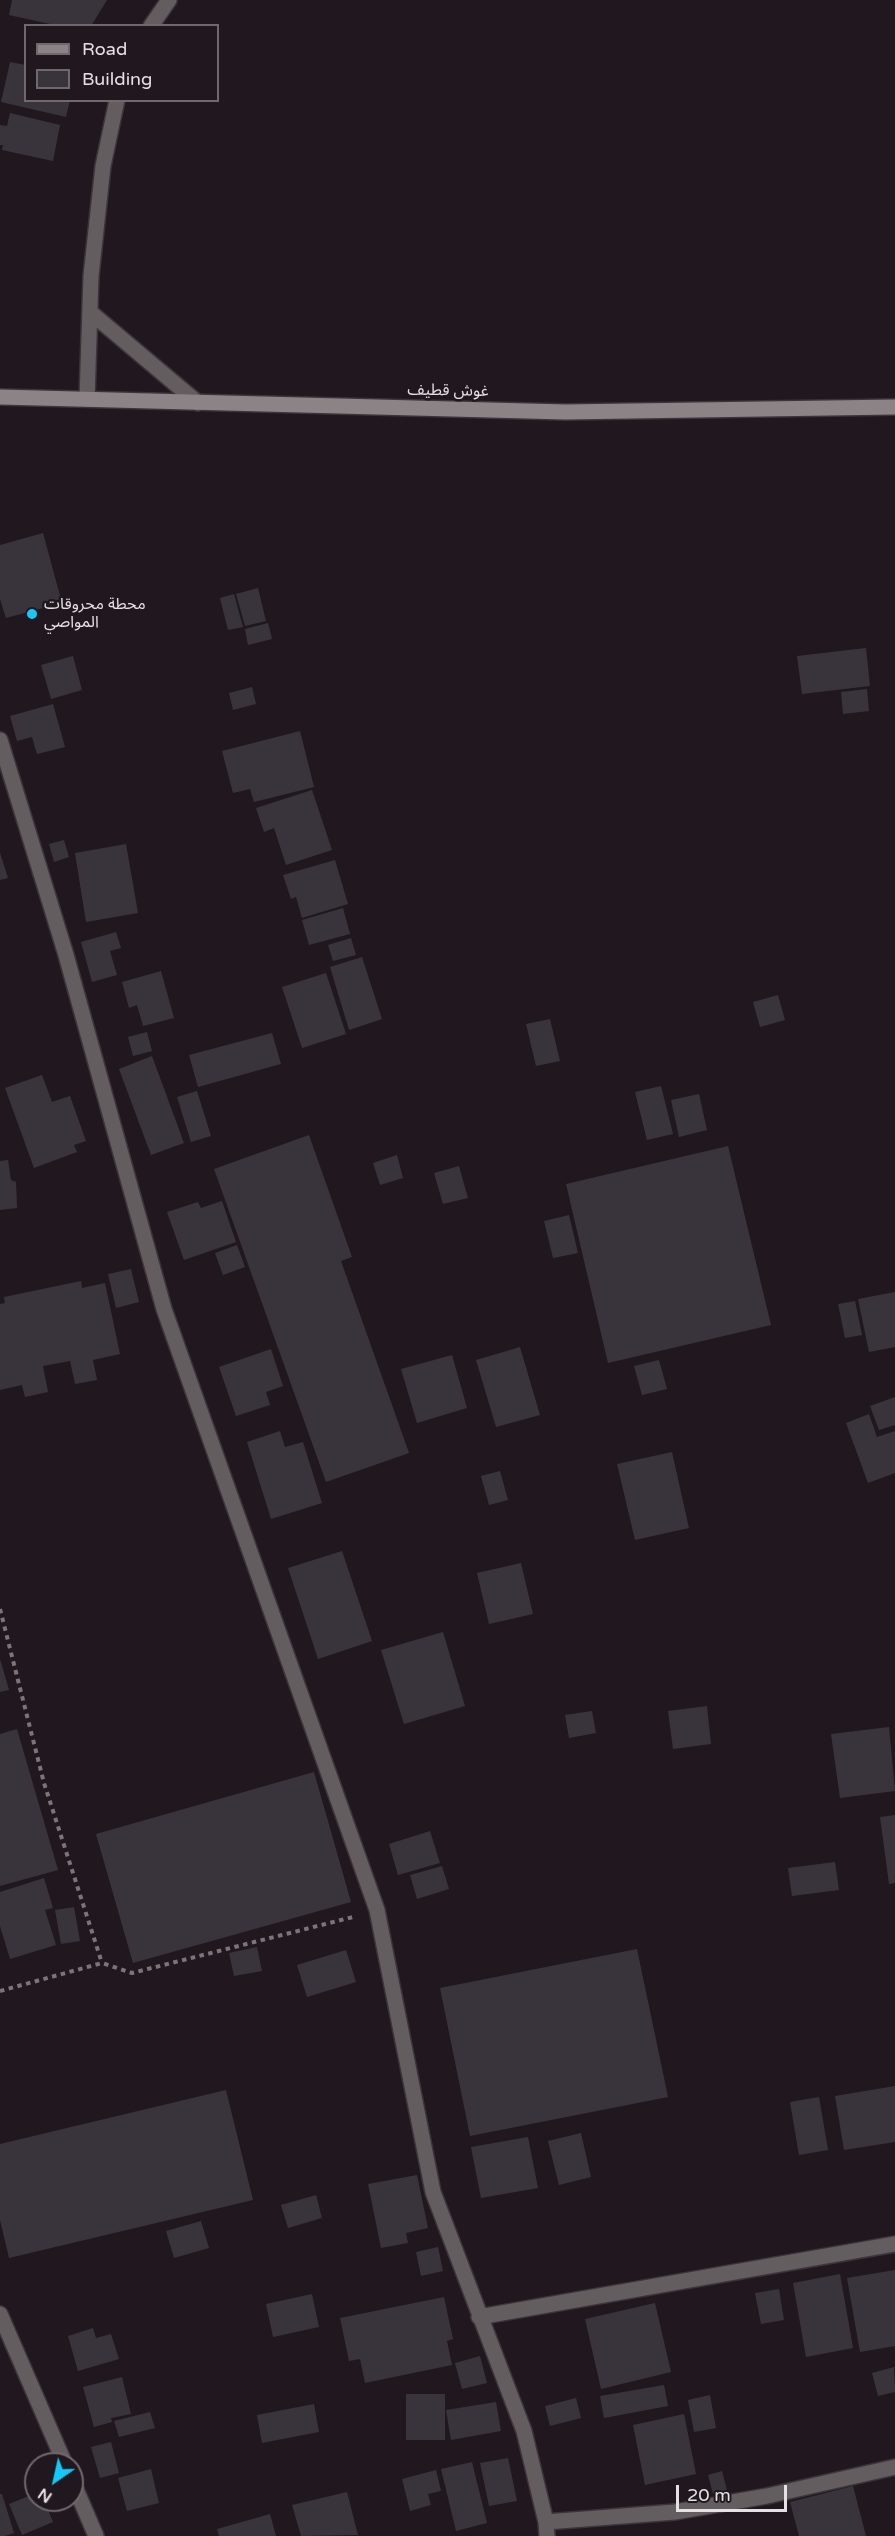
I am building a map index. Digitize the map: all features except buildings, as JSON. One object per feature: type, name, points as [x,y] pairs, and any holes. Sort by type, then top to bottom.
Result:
[{"type":"main road","name":"غوش قطيف","points":[[0,397],[565,412],[895,407]]},
{"type":"street","points":[[153,24],[169,0]]},
{"type":"street","points":[[87,399],[91,276],[104,166],[117,102]]},
{"type":"street","points":[[90,312],[198,403]]},
{"type":"street","points":[[0,740],[69,966],[164,1309],[377,1911],[433,2192],[479,2318],[524,2431],[547,2529],[675,2512],[767,2496],[895,2467]]},
{"type":"street","points":[[479,2318],[895,2244]]},
{"type":"street","points":[[0,2314],[60,2452]]},
{"type":"street","points":[[84,2508],[96,2536]]},
{"type":"path","points":[[0,1609],[44,1783],[102,1963]]},
{"type":"path","points":[[0,1991],[102,1963],[132,1973],[377,1911]]},
{"type":"place","name":"محطة محروقات المواصي","points":[[32,614]]}]
